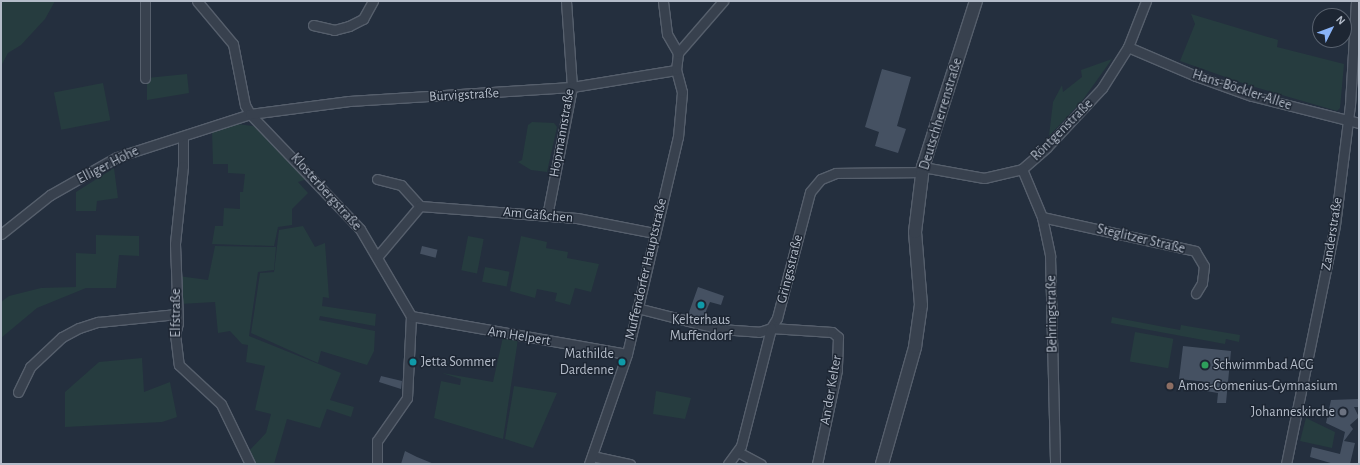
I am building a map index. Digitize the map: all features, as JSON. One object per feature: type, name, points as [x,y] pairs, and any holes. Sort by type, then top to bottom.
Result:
[{"type":"street","points":[[145,1],[145,78]]},
{"type":"street","name":"Klosterbergstraße","points":[[197,1],[233,44],[245,105],[250,114],[353,220],[377,257],[411,316]]},
{"type":"street","points":[[313,25],[334,30],[349,26],[363,19],[372,1]]},
{"type":"street","name":"Hopmannstraße","points":[[547,216],[572,87],[566,1]]},
{"type":"street","points":[[663,1],[667,34],[678,53]]},
{"type":"street","points":[[676,70],[678,53],[723,1]]},
{"type":"street","name":"Deutschherrenstraße","points":[[882,464],[915,347],[921,305],[915,232],[922,169],[976,1]]},
{"type":"street","name":"Röntgenstraße","points":[[922,169],[984,178],[1022,169],[1091,102],[1128,47],[1146,1]]},
{"type":"street","name":"Zanderstraße","points":[[1286,464],[1327,267],[1348,121],[1356,1]]},
{"type":"street","name":"Hans-Böckler-Allee","points":[[1128,47],[1190,74],[1252,96],[1359,123]]},
{"type":"street","name":"Bürvigstraße","points":[[250,114],[349,101],[572,87],[676,70]]},
{"type":"street","name":"Muffendorfer Hauptstraße","points":[[591,460],[626,354],[678,137],[682,92],[676,70]]},
{"type":"street","name":"Elliger Höhe","points":[[1,234],[50,195],[117,157],[162,141],[183,138],[250,114]]},
{"type":"street","name":"Elfstraße","points":[[183,138],[183,166],[175,244],[178,323],[175,334],[179,365],[221,404],[250,464]]},
{"type":"street","name":"Gringsstraße","points":[[738,452],[770,328],[777,318],[810,192],[820,179],[836,173],[922,169]]},
{"type":"street","name":"Behringstraße","points":[[1022,169],[1042,217],[1050,256],[1055,464]]},
{"type":"street","points":[[377,179],[400,185],[420,206],[377,257]]},
{"type":"street","name":"Am Gäßchen","points":[[420,206],[577,218],[654,233]]},
{"type":"street","name":"Steglitzer Straße","points":[[1042,217],[1195,251],[1204,266],[1202,283],[1196,293]]},
{"type":"street","points":[[637,308],[720,329],[759,332],[770,328]]},
{"type":"street","points":[[18,392],[30,367],[62,337],[80,328],[98,322],[177,314]]},
{"type":"street","points":[[376,464],[377,441],[407,398],[411,316]]},
{"type":"street","name":"Am Helpert","points":[[411,316],[626,354]]},
{"type":"street","name":"An der Kelter","points":[[770,328],[832,332],[838,337],[837,370],[817,464]]},
{"type":"street","points":[[728,464],[738,452],[761,464]]},
{"type":"street","points":[[591,460],[630,464]]},
{"type":"green space","points":[[1,1],[55,1],[45,19],[21,45],[8,53],[1,66]]},
{"type":"green space","points":[[1191,14],[1278,40],[1277,47],[1344,64],[1340,108],[1337,111],[1248,85],[1180,61],[1195,24]]},
{"type":"green space","points":[[1112,59],[1082,101],[1049,136],[1053,102],[1062,85],[1063,92],[1082,77],[1081,70]]},
{"type":"green space","points":[[187,74],[189,93],[147,100],[147,78]]},
{"type":"green space","points":[[103,83],[110,120],[61,130],[54,93]]},
{"type":"green space","points":[[532,122],[554,123],[557,127],[547,172],[531,170],[518,162],[522,160],[528,125]]},
{"type":"green space","points":[[237,124],[253,126],[262,133],[307,179],[298,182],[308,193],[292,209],[292,225],[278,227],[274,246],[212,244],[215,226],[223,226],[224,208],[240,209],[240,192],[243,192],[245,174],[228,173],[228,164],[213,164],[212,131]]},
{"type":"green space","points":[[114,168],[118,198],[97,201],[96,211],[76,211],[76,192]]},
{"type":"green space","points":[[303,226],[315,247],[325,243],[329,298],[323,297],[322,306],[376,314],[375,326],[320,316],[319,320],[375,331],[374,351],[367,365],[321,351],[318,363],[251,333],[260,273],[274,272],[279,230]]},
{"type":"green space","points":[[96,235],[139,236],[139,256],[119,255],[116,288],[86,288],[37,308],[1,338],[1,302],[9,296],[41,288],[76,287],[76,253],[96,254]]},
{"type":"green space","points":[[468,236],[484,239],[477,273],[461,270]]},
{"type":"green space","points":[[521,236],[547,242],[546,248],[568,252],[567,258],[599,264],[591,292],[575,288],[570,305],[555,301],[557,293],[537,289],[535,298],[510,291]]},
{"type":"green space","points":[[215,246],[276,247],[274,270],[258,272],[249,336],[341,373],[330,400],[354,407],[351,417],[327,409],[320,428],[287,419],[274,464],[256,464],[247,453],[266,433],[271,414],[255,410],[265,366],[246,362],[248,345],[242,344],[230,331],[218,333],[215,302],[180,304],[178,276],[208,280]]},
{"type":"green space","points":[[485,267],[510,272],[507,286],[482,282]]},
{"type":"green space","points":[[1112,317],[1180,330],[1181,325],[1240,335],[1239,342],[1226,339],[1225,344],[1111,323]]},
{"type":"green space","points":[[1135,332],[1173,339],[1168,368],[1130,362]]},
{"type":"green space","points":[[503,337],[518,339],[503,439],[434,418],[441,381],[460,385],[461,379],[442,373],[493,382]]},
{"type":"green space","points":[[142,358],[144,392],[170,382],[177,417],[162,422],[65,427],[65,392],[99,362]]},
{"type":"green space","points":[[514,386],[557,393],[533,448],[505,439]]},
{"type":"green space","points":[[656,391],[691,398],[685,419],[653,414]]},
{"type":"green space","points":[[1306,418],[1335,432],[1332,448],[1300,441]]},
{"type":"building","points":[[882,69],[911,77],[897,126],[906,129],[898,153],[875,146],[879,132],[865,127]]},
{"type":"building","points":[[422,246],[438,250],[436,258],[420,254]]},
{"type":"building","name":"Kelterhaus Muffendorf","points":[[698,287],[724,296],[721,305],[710,302],[703,318],[688,315]]},
{"type":"building","name":"Schwimmbad ACG","points":[[1183,346],[1231,351],[1226,403],[1217,403],[1218,393],[1206,391],[1207,382],[1179,379]]},
{"type":"building","points":[[381,376],[402,381],[401,389],[379,382]]},
{"type":"building","points":[[1358,399],[1359,407],[1354,407],[1359,417],[1350,425],[1353,429],[1344,441],[1355,443],[1350,464],[1334,464],[1310,457],[1312,447],[1340,454],[1345,432],[1326,423],[1331,400]]},
{"type":"building","points":[[405,451],[417,457],[434,464],[401,464]]},
{"type":"place","name":"Kelterhaus Muffendorf","points":[[701,305]]},
{"type":"place","name":"Jetta Sommer","points":[[413,362]]},
{"type":"place","name":"Mathilde Dardenne","points":[[622,362]]},
{"type":"place","name":"Schwimmbad ACG","points":[[1205,365]]},
{"type":"place","name":"Amos-Comenius-Gymnasium","points":[[1170,386]]},
{"type":"place","name":"Johanneskirche","points":[[1343,412]]}]
